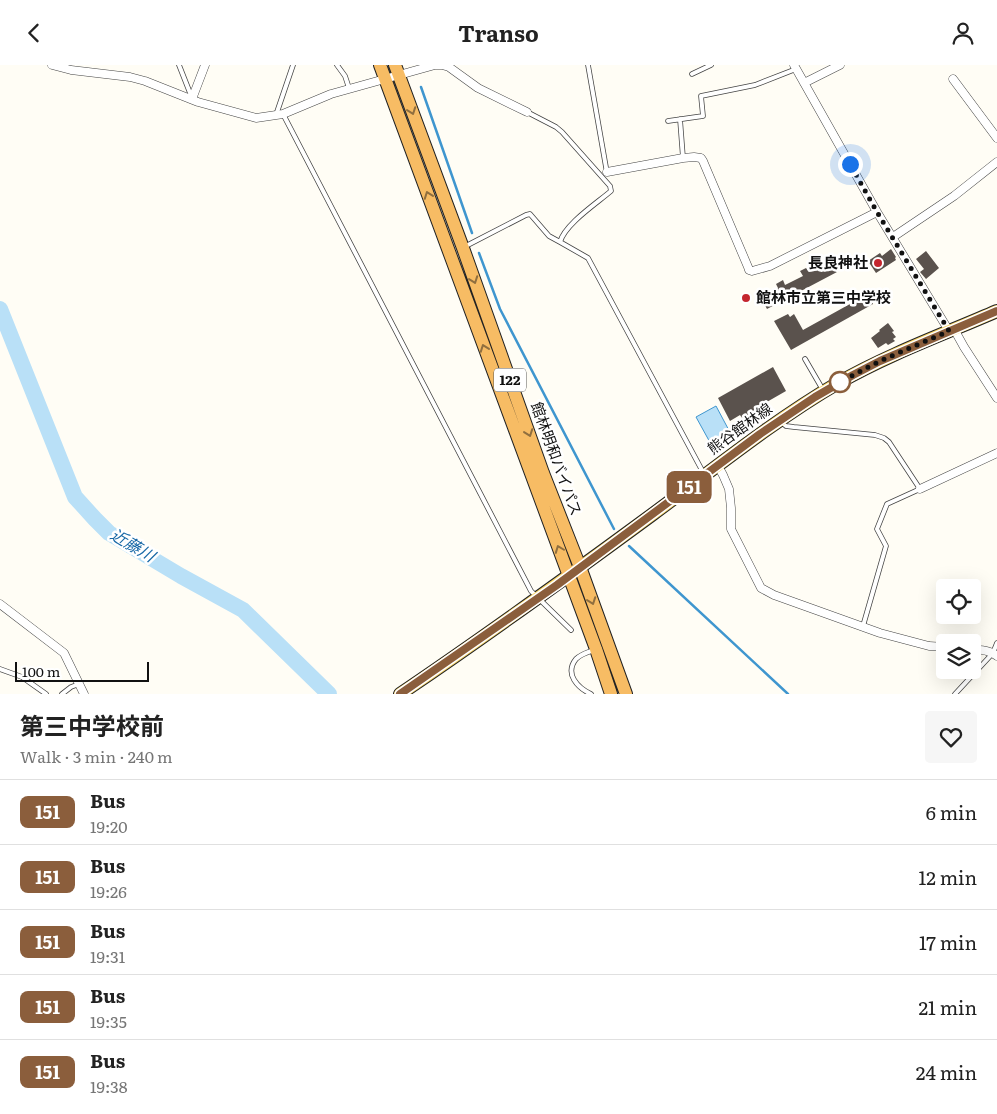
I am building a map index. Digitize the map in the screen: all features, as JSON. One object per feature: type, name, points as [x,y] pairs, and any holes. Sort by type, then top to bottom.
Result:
[{"type":"highway","name":"館林明和バイパス","points":[[380,65],[611,694]]},
{"type":"highway","name":"館林明和バイパス","points":[[397,70],[543,473],[580,567],[626,694]]},
{"type":"main road","name":"熊谷館林線","points":[[400,694],[538,598],[779,421],[824,391],[880,361],[997,311]]},
{"type":"street","points":[[52,65],[71,70],[130,77],[192,99],[256,118],[279,114],[331,93],[385,79],[397,70],[441,65],[449,67],[478,88],[528,112]]},
{"type":"street","points":[[192,99],[205,65]]},
{"type":"street","points":[[804,83],[840,65]]},
{"type":"street","points":[[796,67],[877,212],[951,330],[997,398]]},
{"type":"street","points":[[953,79],[997,138]]},
{"type":"street","points":[[606,176],[683,158],[698,157],[703,161],[749,270],[752,271],[770,266],[877,212]]},
{"type":"street","points":[[893,237],[954,196],[997,162]]},
{"type":"street","points":[[920,489],[997,453]]},
{"type":"street","points":[[718,466],[730,497],[731,529],[761,588],[774,595],[880,633],[936,646]]},
{"type":"street","points":[[0,604],[64,653],[84,694]]},
{"type":"street","points":[[981,650],[995,654]]},
{"type":"lane","points":[[179,65],[192,99]]},
{"type":"lane","points":[[293,65],[279,114],[527,584],[531,591],[570,630]]},
{"type":"lane","points":[[336,65],[345,76],[349,88]]},
{"type":"lane","points":[[560,241],[564,232],[576,220],[611,191],[606,176],[588,65]]},
{"type":"lane","points":[[692,74],[711,65]]},
{"type":"lane","points":[[668,121],[703,117],[701,96],[755,85],[796,67]]},
{"type":"lane","points":[[528,112],[556,127],[606,176]]},
{"type":"lane","points":[[680,119],[683,158]]},
{"type":"lane","points":[[463,248],[530,214],[549,236],[584,255],[591,262],[705,475]]},
{"type":"lane","points":[[805,359],[824,391]]},
{"type":"lane","points":[[779,421],[794,427],[875,435],[884,438],[889,442],[920,489],[887,504],[877,529],[886,546],[863,627]]},
{"type":"lane","points":[[955,694],[995,654],[997,643]]},
{"type":"lane","points":[[591,694],[574,682],[572,669],[573,663],[577,658],[596,649]]},
{"type":"lane","points":[[0,669],[22,677],[46,694]]},
{"type":"lane","points":[[62,694],[79,684]]},
{"type":"water","points":[[716,406],[732,436],[712,446],[696,417]]},
{"type":"building","name":"長良神社","points":[[891,249],[896,260],[876,273],[868,261],[880,253],[882,256]]},
{"type":"building","points":[[926,251],[939,268],[926,279],[920,272],[924,269],[916,259]]},
{"type":"building","points":[[831,261],[837,272],[767,309],[761,298],[778,288],[776,284],[783,280],[785,285],[803,276],[800,271],[806,268],[809,272]]},
{"type":"building","points":[[868,294],[873,304],[791,350],[774,321],[788,314],[790,317],[794,314],[803,330]]},
{"type":"building","points":[[888,323],[894,331],[892,332],[896,337],[893,339],[895,341],[888,345],[886,343],[878,348],[871,338]]},
{"type":"building","points":[[773,367],[786,391],[758,407],[761,412],[744,421],[740,415],[730,421],[718,398]]},
{"type":"waterway","points":[[421,87],[472,233]]},
{"type":"waterway","points":[[479,253],[500,309],[614,529]]},
{"type":"waterway","name":"近藤川","points":[[0,309],[75,497],[109,533],[243,610],[329,694]]},
{"type":"waterway","points":[[629,546],[788,694]]},
{"type":"bus line","name":"151","points":[[400,694],[557,585],[760,434],[815,397],[880,361],[997,311]]},
{"type":"place","name":"長良神社","points":[[878,263]]},
{"type":"place","name":"館林市立第三中学校","points":[[746,298]]},
{"type":"route","points":[[840,382],[838,383],[880,361],[949,331],[850,164]]}]
